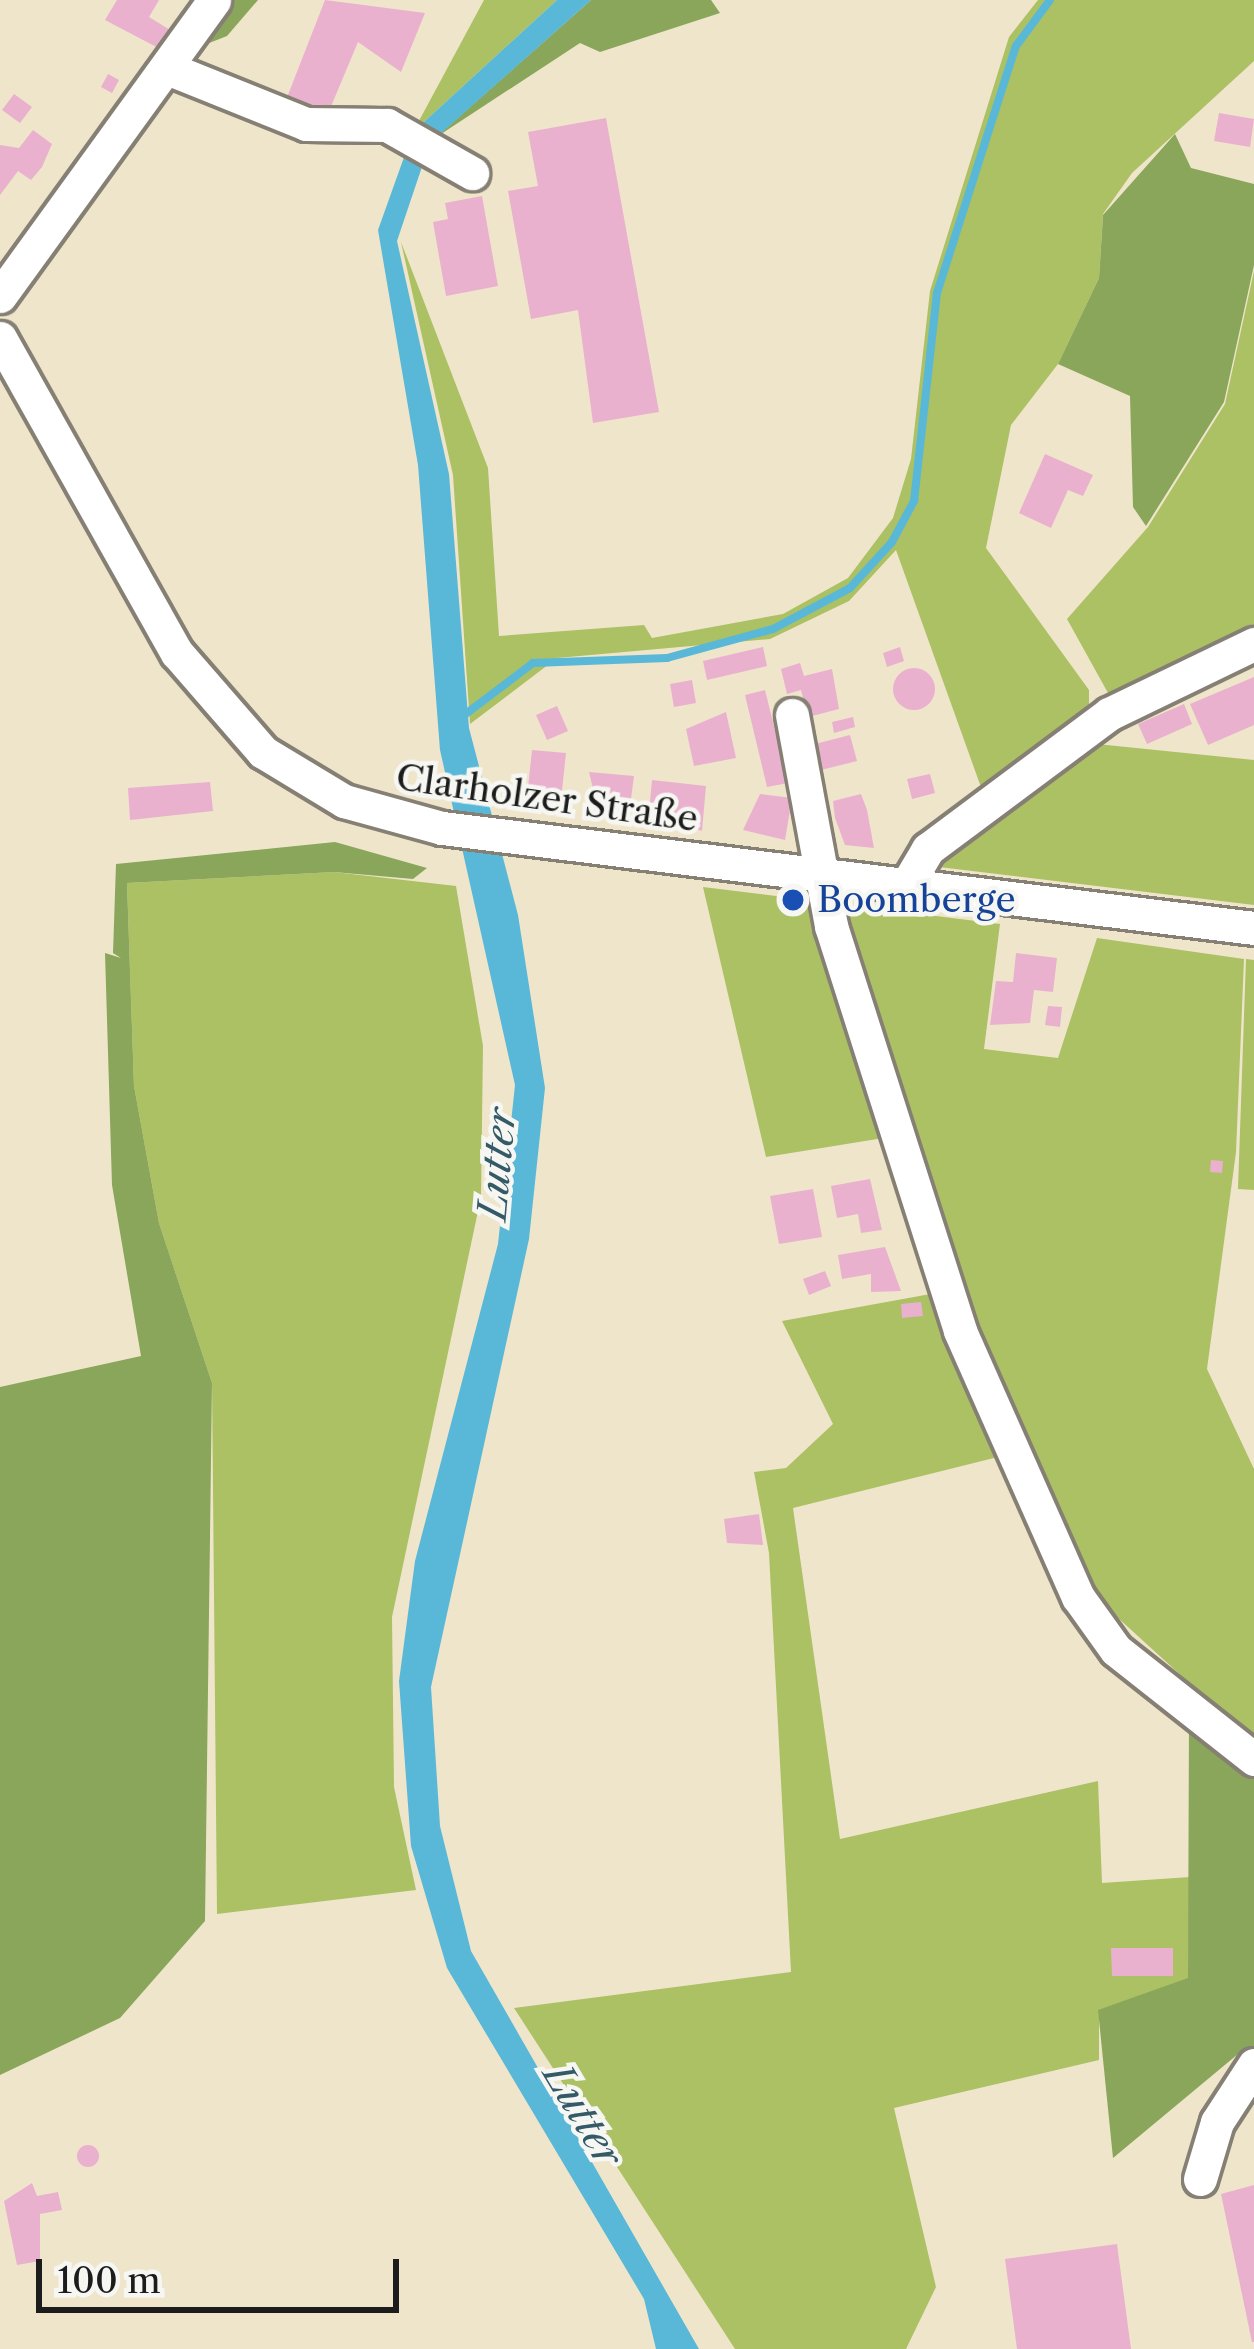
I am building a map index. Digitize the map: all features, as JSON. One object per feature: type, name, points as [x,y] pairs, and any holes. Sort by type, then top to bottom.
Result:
[{"type":"street","points":[[0,296],[214,0]]},
{"type":"street","points":[[167,68],[306,124],[387,125],[460,168]]},
{"type":"street","name":"Clarholzer Straße","points":[[0,338],[141,594],[218,708],[298,777],[442,828],[1254,928]]},
{"type":"street","points":[[905,886],[928,849],[1109,714],[1254,644]]},
{"type":"street","points":[[792,715],[824,876],[893,1137],[960,1330],[1078,1597],[1117,1650],[1254,1759]]},
{"type":"street","points":[[1200,2179],[1217,2122],[1254,2066]]},
{"type":"green space","points":[[227,0],[258,0],[227,36],[199,47]]},
{"type":"green space","points":[[484,0],[557,0],[413,132]]},
{"type":"green space","points":[[591,0],[711,0],[720,13],[600,52],[580,43],[435,138]]},
{"type":"green space","points":[[1038,0],[1254,0],[1254,61],[1132,173],[1103,214],[1099,278],[1058,364],[1011,425],[986,548],[1089,690],[1089,708],[982,790],[896,550],[849,601],[770,639],[557,658],[470,724],[453,475],[401,242],[488,468],[499,636],[644,625],[652,638],[783,614],[848,578],[893,518],[911,459],[930,291],[1009,37]]},
{"type":"green space","points":[[1175,134],[1191,168],[1254,184],[1254,265],[1224,402],[1146,526],[1133,507],[1130,396],[1058,364],[1099,278],[1103,215]]},
{"type":"green space","points":[[1254,271],[1254,631],[1113,702],[1067,619],[1148,527],[1225,404]]},
{"type":"green space","points":[[1087,743],[1254,760],[1254,905],[939,867]]},
{"type":"green space","points":[[335,842],[427,868],[413,879],[334,872],[127,883],[134,1086],[159,1223],[212,1383],[205,1921],[120,2018],[0,2075],[0,1387],[141,1356],[112,1185],[105,953],[121,958],[113,953],[116,864]]},
{"type":"green space","points":[[334,872],[456,886],[483,1046],[481,1197],[392,1617],[394,1787],[416,1890],[217,1914],[212,1383],[159,1223],[134,1086],[127,883]]},
{"type":"green space","points":[[703,887],[1000,924],[984,1049],[1058,1058],[1097,938],[1244,959],[1236,1152],[1207,1369],[1254,1469],[1254,1742],[1094,1596],[970,1326],[902,1135],[766,1157]]},
{"type":"green space","points":[[1246,959],[1254,960],[1254,1190],[1238,1189]]},
{"type":"green space","points":[[936,1293],[1006,1455],[793,1508],[840,1839],[1098,1781],[1102,1883],[1190,1877],[1188,1979],[1099,2010],[1099,2060],[894,2108],[936,2287],[906,2349],[735,2349],[514,2008],[791,1972],[769,1553],[754,1472],[786,1468],[833,1424],[782,1321]]},
{"type":"green space","points":[[1189,1715],[1254,1771],[1254,2053],[1238,2054],[1113,2158],[1098,2010],[1188,1978]]},
{"type":"water","points":[[557,0],[591,0],[430,143],[397,241],[449,474],[469,728],[518,915],[545,1088],[529,1239],[431,1687],[440,1826],[471,1951],[699,2349],[656,2349],[644,2299],[447,1968],[411,1846],[399,1681],[415,1561],[498,1244],[515,1085],[440,750],[418,465],[378,230],[413,132]]},
{"type":"building","points":[[117,0],[159,0],[149,17],[175,33],[164,51],[105,20]]},
{"type":"building","points":[[325,0],[425,13],[401,72],[358,42],[327,116],[286,100]]},
{"type":"building","points":[[108,74],[119,80],[112,93],[101,87]]},
{"type":"building","points":[[14,94],[32,107],[20,123],[2,110]]},
{"type":"building","points":[[1219,113],[1254,119],[1250,147],[1214,141]]},
{"type":"building","points":[[606,118],[659,412],[593,423],[578,310],[531,319],[508,191],[538,186],[528,132]]},
{"type":"building","points":[[33,130],[52,144],[42,167],[31,180],[18,171],[0,195],[0,145],[19,148]]},
{"type":"building","points":[[482,196],[498,286],[446,296],[433,222],[448,219],[445,203]]},
{"type":"building","points":[[1045,454],[1093,475],[1083,496],[1068,490],[1051,528],[1019,513]]},
{"type":"building","points":[[763,647],[767,666],[707,680],[703,661]]},
{"type":"building","points":[[900,647],[904,661],[887,667],[883,653]]},
{"type":"building","points":[[800,663],[804,676],[832,669],[839,709],[808,717],[801,690],[787,694],[781,669]]},
{"type":"building","points":[[914,668],[929,674],[935,689],[929,704],[914,710],[899,704],[893,689],[899,674]]},
{"type":"building","points":[[1254,677],[1254,725],[1208,745],[1190,704]]},
{"type":"building","points":[[692,680],[696,703],[674,707],[670,684]]},
{"type":"building","points":[[765,690],[788,783],[767,787],[745,695]]},
{"type":"building","points":[[1184,704],[1192,724],[1147,744],[1138,724]]},
{"type":"building","points":[[557,706],[568,731],[547,740],[536,715]]},
{"type":"building","points":[[726,712],[736,758],[694,766],[686,729]]},
{"type":"building","points":[[853,717],[855,727],[834,733],[832,722]]},
{"type":"building","points":[[850,735],[857,761],[821,770],[815,744]]},
{"type":"building","points":[[532,750],[566,753],[561,800],[527,797]]},
{"type":"building","points":[[589,772],[634,776],[631,799],[594,793]]},
{"type":"building","points":[[930,774],[935,793],[912,799],[907,779]]},
{"type":"building","points":[[652,780],[706,786],[702,831],[649,813]]},
{"type":"building","points":[[210,782],[213,811],[130,820],[128,788]]},
{"type":"building","points":[[760,794],[792,798],[785,840],[743,830]]},
{"type":"building","points":[[861,794],[874,848],[845,845],[835,818],[833,801]]},
{"type":"building","points":[[1016,953],[1057,958],[1053,992],[1034,990],[1030,1023],[990,1025],[996,981],[1013,982]]},
{"type":"building","points":[[1048,1006],[1062,1007],[1060,1027],[1045,1025]]},
{"type":"building","points":[[1211,1160],[1223,1161],[1222,1173],[1210,1172]]},
{"type":"building","points":[[870,1179],[882,1230],[861,1233],[858,1214],[837,1218],[831,1186]]},
{"type":"building","points":[[813,1189],[822,1237],[779,1244],[770,1196]]},
{"type":"building","points":[[885,1247],[901,1291],[871,1292],[871,1274],[842,1279],[838,1255]]},
{"type":"building","points":[[825,1271],[831,1286],[809,1295],[803,1279]]},
{"type":"building","points":[[921,1302],[923,1316],[902,1318],[901,1304]]},
{"type":"building","points":[[759,1514],[763,1545],[727,1543],[724,1519]]},
{"type":"building","points":[[1111,1948],[1173,1948],[1173,1976],[1112,1976]]},
{"type":"building","points":[[88,2145],[99,2156],[88,2167],[77,2156]]},
{"type":"building","points":[[32,2183],[37,2196],[58,2192],[62,2210],[40,2214],[40,2261],[17,2265],[4,2201]]},
{"type":"building","points":[[1254,2185],[1254,2342],[1252,2342],[1221,2194]]},
{"type":"building","points":[[1117,2244],[1131,2349],[1017,2349],[1005,2259]]},
{"type":"waterway","points":[[459,719],[533,663],[667,658],[773,629],[850,588],[892,542],[914,501],[937,293],[1016,46],[1050,0]]},
{"type":"place","name":"Boomberge","points":[[793,900]]},
{"type":"water label","name":"Lutter","points":[[497,1164]]},
{"type":"water label","name":"Lutter","points":[[583,2115]]}]
